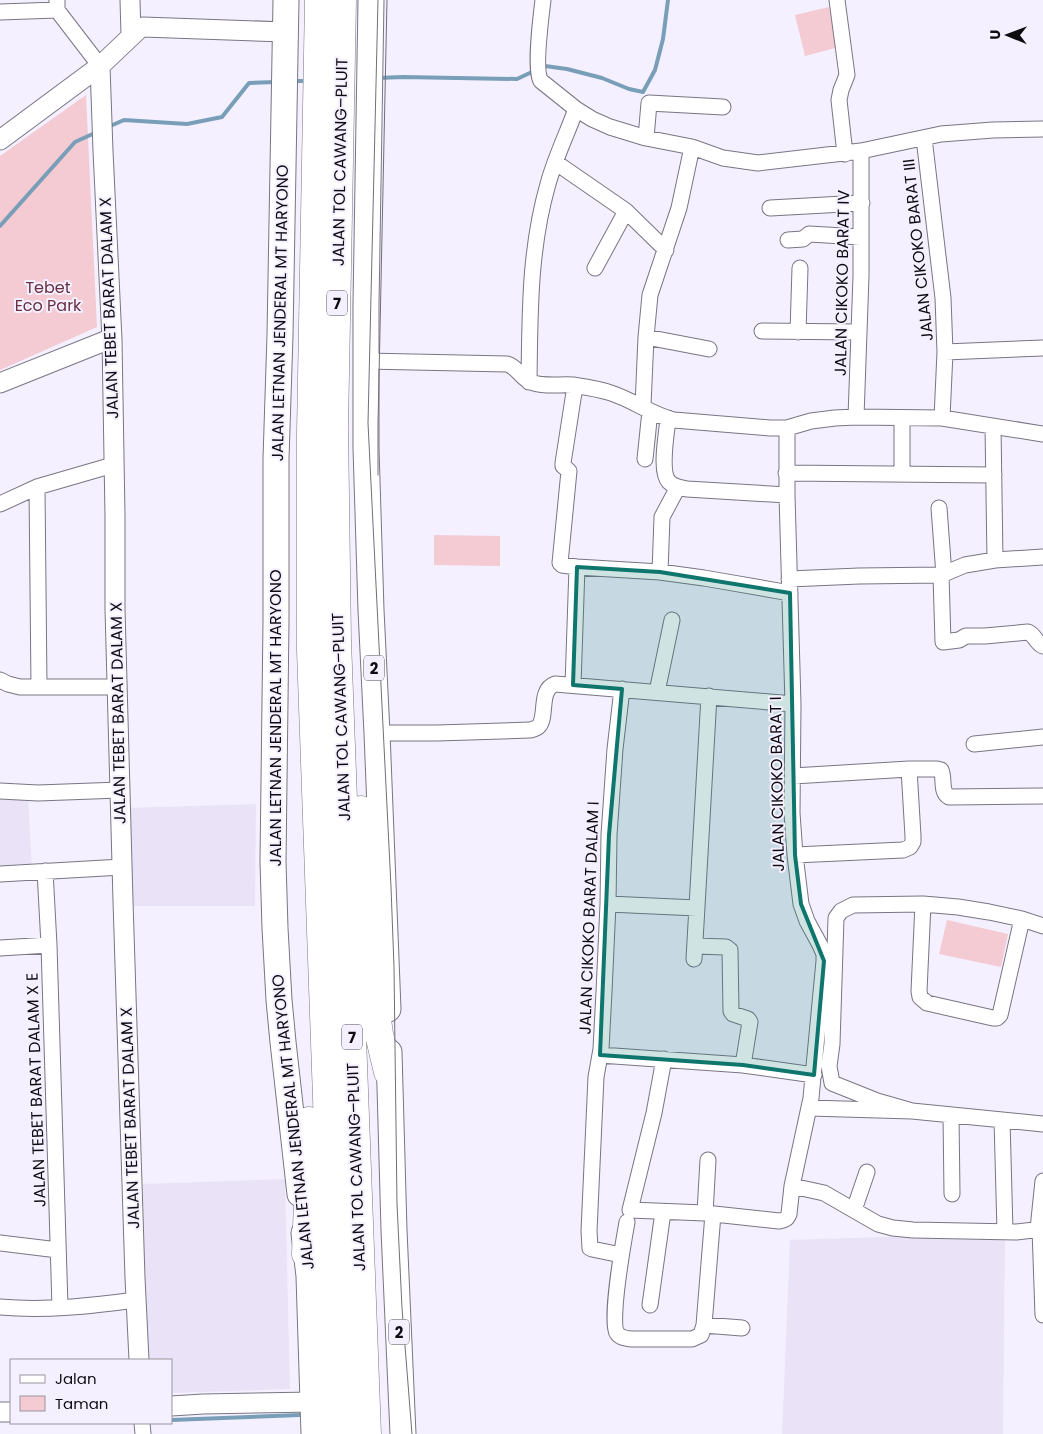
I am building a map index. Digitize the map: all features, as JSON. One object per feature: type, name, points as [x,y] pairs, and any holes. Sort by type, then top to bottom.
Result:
[{"type":"highway","name":"JALAN LETNAN JENDERAL MT HARYONO","points":[[286,0],[276,459],[274,894],[282,1042],[308,1270],[314,1434]]},
{"type":"highway","name":"JALAN TOL CAWANG–PLUIT","points":[[319,0],[330,60]]},
{"type":"highway","name":"JALAN TOL CAWANG–PLUIT","points":[[339,1434],[311,650],[310,449],[330,60],[342,0]]},
{"type":"highway","name":"2","points":[[371,0],[366,448],[403,1434]]},
{"type":"highway","name":"JALAN TOL CAWANG–PLUIT","points":[[329,108],[337,641],[367,1434]]},
{"type":"highway","points":[[337,641],[358,767],[375,1006],[388,1072]]},
{"type":"highway","points":[[306,1254],[310,1151],[303,940],[304,716],[311,650]]},
{"type":"street","points":[[130,0],[131,35]]},
{"type":"street","points":[[542,0],[538,71],[540,81],[576,109],[610,127],[646,138],[692,147],[723,158],[758,163],[845,154],[942,134],[1043,129]]},
{"type":"street","points":[[837,0],[847,74],[839,100],[845,154]]},
{"type":"street","points":[[0,12],[57,5],[100,66]]},
{"type":"street","points":[[0,140],[100,66],[131,35],[143,27],[286,32]]},
{"type":"street","name":"JALAN TEBET BARAT DALAM X","points":[[100,66],[112,340],[117,687],[139,1359]]},
{"type":"street","points":[[646,138],[649,103],[723,107]]},
{"type":"street","points":[[529,382],[530,293],[539,218],[555,162],[576,109]]},
{"type":"street","name":"JALAN CIKOKO BARAT III","points":[[924,138],[943,298],[945,352],[942,418]]},
{"type":"street","points":[[645,459],[646,338],[650,295],[679,208],[692,147]]},
{"type":"street","name":"JALAN CIKOKO BARAT IV","points":[[856,416],[862,203],[861,151]]},
{"type":"street","points":[[555,162],[626,211],[666,250]]},
{"type":"street","points":[[770,208],[862,203]]},
{"type":"street","points":[[595,268],[626,211]]},
{"type":"street","points":[[788,240],[803,239],[809,234],[861,237]]},
{"type":"street","points":[[798,332],[800,268]]},
{"type":"street","points":[[762,331],[858,332]]},
{"type":"street","points":[[646,338],[709,349]]},
{"type":"street","points":[[0,384],[105,341],[112,340]]},
{"type":"street","points":[[945,352],[1043,348]]},
{"type":"street","points":[[366,361],[507,364],[529,382],[574,386],[611,393],[668,418],[787,428],[811,421],[856,416],[942,418],[1043,434]]},
{"type":"street","points":[[574,386],[563,464],[569,471],[560,563],[562,565],[577,568],[660,572],[789,586],[859,576],[942,575],[965,565],[995,560],[1043,557]]},
{"type":"street","points":[[668,418],[664,469],[667,480],[678,487],[688,490],[787,495]]},
{"type":"street","points":[[902,418],[902,474]]},
{"type":"street","points":[[993,426],[995,560]]},
{"type":"street","name":"JALAN CIKOKO BARAT I","points":[[664,1059],[652,1123],[630,1210],[709,1213],[784,1220],[788,1218],[792,1186],[809,1108],[814,1075],[824,954],[807,921],[801,904],[792,813],[793,704],[786,473],[787,428]]},
{"type":"street","points":[[0,504],[37,487],[113,464]]},
{"type":"street","points":[[786,473],[994,475]]},
{"type":"street","points":[[37,487],[40,687]]},
{"type":"street","points":[[660,572],[662,517],[678,487]]},
{"type":"street","points":[[939,508],[943,642],[959,640],[966,636],[1028,632],[1043,646]]},
{"type":"street","points":[[573,685],[577,568]]},
{"type":"street","points":[[657,692],[672,620]]},
{"type":"street","points":[[0,680],[20,687],[117,687]]},
{"type":"street","points":[[377,733],[437,734],[530,730],[538,728],[541,722],[546,692],[550,686],[556,684],[793,704]]},
{"type":"street","name":"JALAN CIKOKO BARAT DALAM I","points":[[622,689],[615,749],[609,835],[608,904],[600,1055],[743,1065],[814,1075]]},
{"type":"street","points":[[709,696],[695,953],[726,947],[730,950],[730,1011],[733,1014],[748,1019],[750,1022],[743,1065]]},
{"type":"street","points":[[974,744],[1043,737]]},
{"type":"street","points":[[795,855],[903,850],[910,847],[914,836],[909,769]]},
{"type":"street","points":[[793,776],[937,769],[941,770],[943,774],[944,793],[949,797],[1043,796]]},
{"type":"street","points":[[0,791],[38,793],[120,790]]},
{"type":"street","points":[[0,874],[122,867]]},
{"type":"street","name":"JALAN TEBET BARAT DALAM X E","points":[[45,872],[60,1307]]},
{"type":"street","points":[[608,904],[697,908]]},
{"type":"street","points":[[923,904],[920,997],[927,1004],[992,1018],[997,1018],[1000,1015],[1022,919]]},
{"type":"street","points":[[912,1111],[877,1101],[832,1084],[828,1066],[832,1044],[836,918],[841,911],[853,905],[923,904],[966,908],[1022,919],[1043,926]]},
{"type":"street","points":[[0,948],[49,945]]},
{"type":"street","points":[[600,1055],[596,1078],[589,1231],[590,1248],[621,1255]]},
{"type":"street","points":[[809,1108],[912,1111],[1043,1124]]},
{"type":"street","points":[[951,1114],[952,1194]]},
{"type":"street","points":[[1002,1120],[1005,1231]]},
{"type":"street","points":[[627,1222],[616,1296],[614,1328],[617,1334],[631,1339],[692,1339],[701,1335],[704,1325],[709,1213],[708,1160]]},
{"type":"street","points":[[854,1210],[867,1172]]},
{"type":"street","points":[[1043,1181],[1040,1229],[1043,1315]]},
{"type":"street","points":[[792,1186],[824,1192],[878,1224],[893,1228],[1016,1232],[1040,1229]]},
{"type":"street","points":[[650,1306],[664,1212]]},
{"type":"street","points":[[0,1243],[58,1250]]},
{"type":"street","points":[[0,1308],[87,1306],[136,1300]]},
{"type":"street","points":[[704,1325],[742,1328]]},
{"type":"street","points":[[172,1406],[313,1402]]},
{"type":"highlighted area","points":[[577,567],[660,572],[790,593],[795,855],[801,904],[824,961],[814,1075],[743,1065],[600,1055],[609,835],[622,689],[573,685]]},
{"type":"shaded area","points":[[0,795],[28,797],[32,870],[0,869]]},
{"type":"shaded area","points":[[256,804],[255,906],[127,906],[124,808]]},
{"type":"shaded area","points":[[285,1179],[290,1389],[172,1393],[172,1359],[147,1359],[142,1184]]},
{"type":"shaded area","points":[[1005,1233],[1003,1434],[782,1434],[790,1240]]},
{"type":"green space","points":[[829,7],[839,47],[805,56],[795,15]]},
{"type":"green space","name":"Tebet Eco Park","points":[[86,95],[97,327],[0,370],[0,156]]},
{"type":"green space","points":[[434,535],[500,536],[500,566],[434,565]]},
{"type":"green space","points":[[947,920],[1008,934],[1001,967],[939,954]]},
{"type":"waterway","points":[[541,68],[545,66],[567,69],[602,78],[629,89],[643,92],[655,70],[663,39],[668,0]]},
{"type":"waterway","points":[[378,78],[517,79],[534,71]]},
{"type":"waterway","points":[[293,81],[309,81]]},
{"type":"waterway","points":[[108,127],[124,120],[187,124],[222,117],[249,83],[276,82]]},
{"type":"waterway","points":[[0,226],[75,142],[97,132]]},
{"type":"waterway","points":[[172,1420],[300,1415]]},
{"type":"tram line","points":[[378,0],[368,423],[394,967],[397,1204],[402,1308],[412,1434]]},
{"type":"tram line","points":[[378,475],[387,0]]}]
